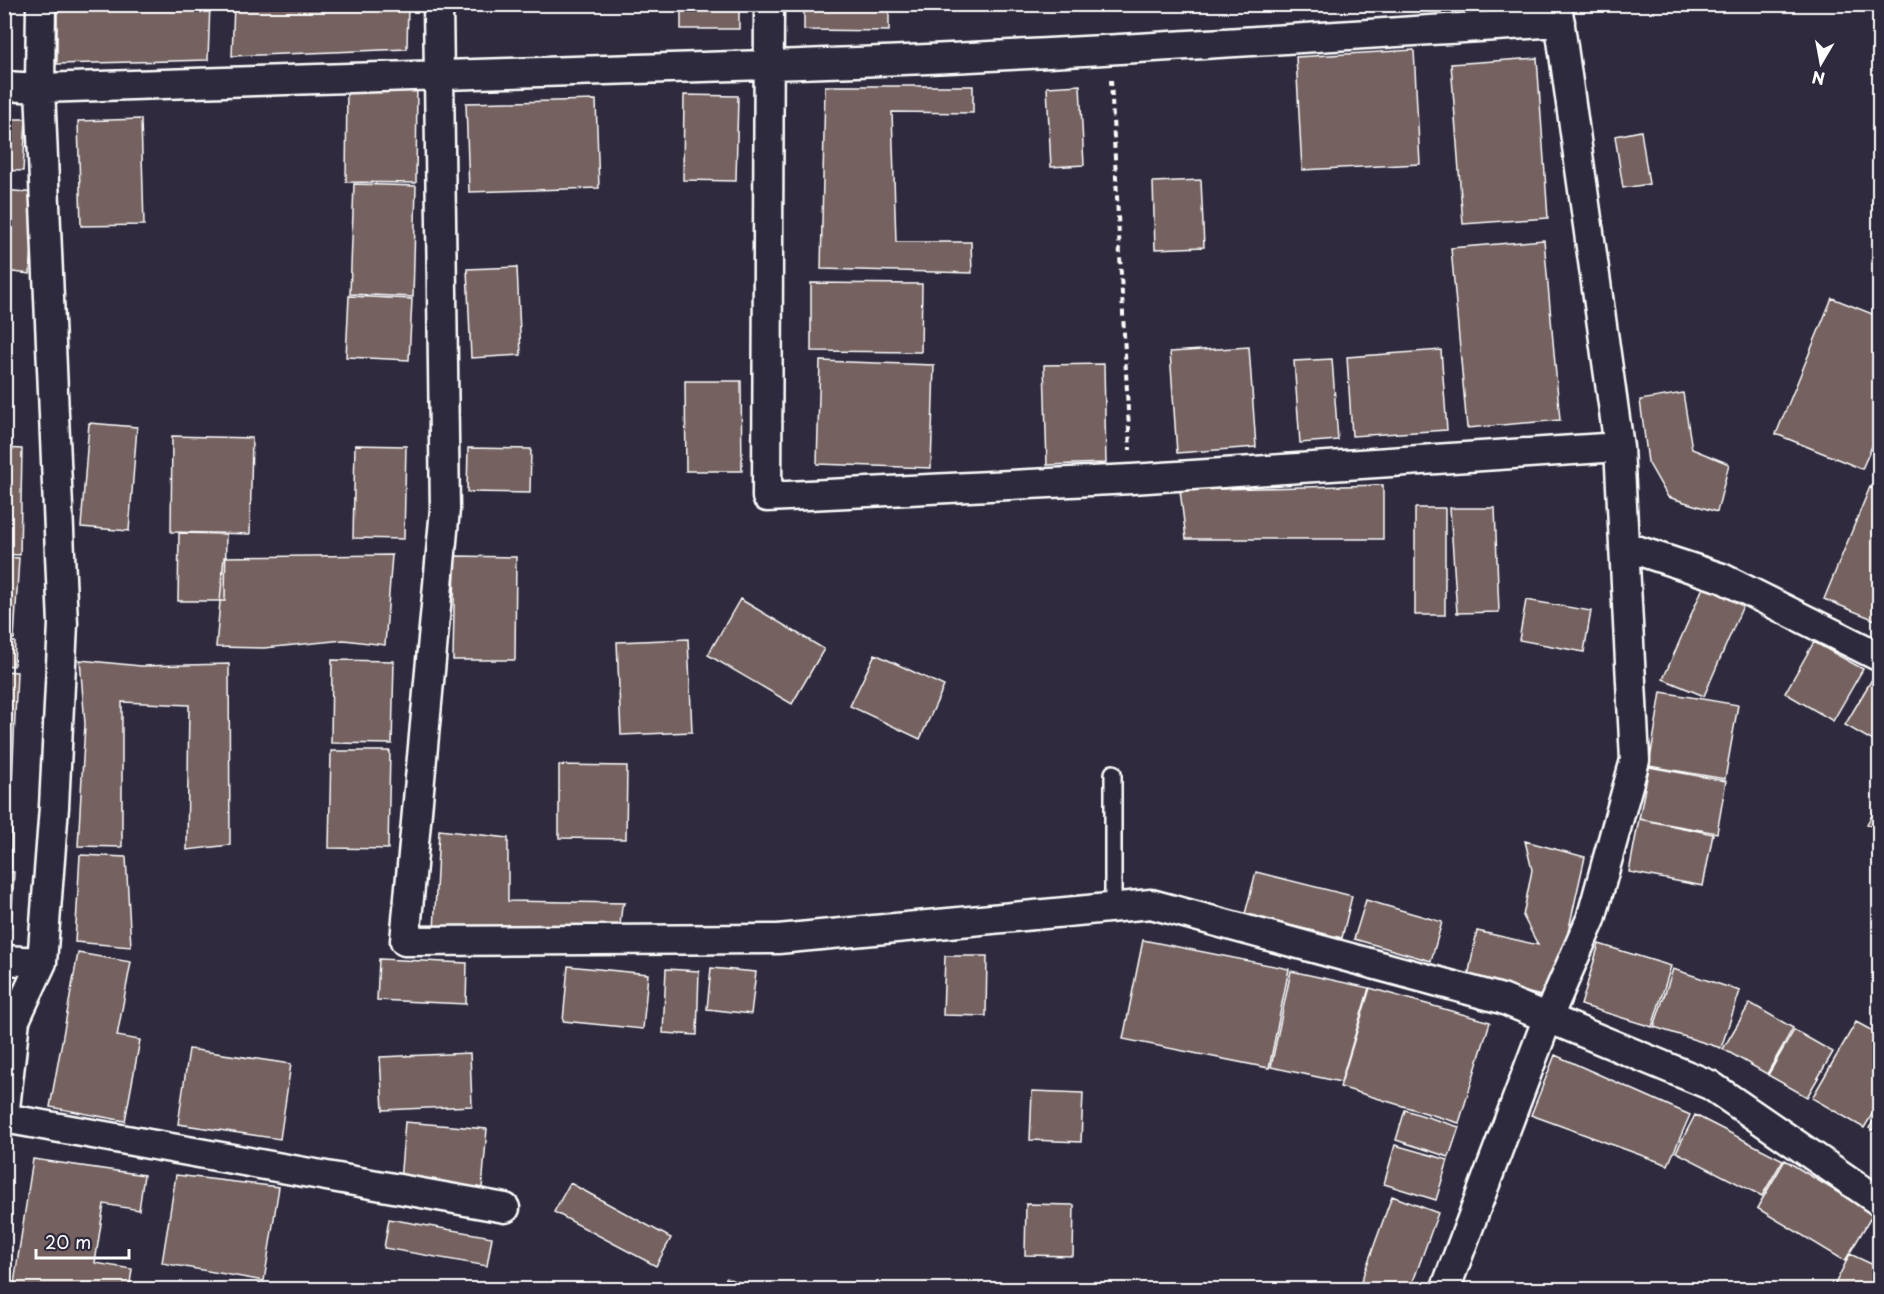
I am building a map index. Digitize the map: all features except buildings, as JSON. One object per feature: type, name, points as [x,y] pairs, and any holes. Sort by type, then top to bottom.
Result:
[{"type":"street","points":[[41,4],[40,88],[63,624],[54,807],[42,962],[15,1020],[4,1117],[506,1208]]},
{"type":"street","points":[[438,4],[445,509],[405,941],[778,939],[1151,904],[1502,999],[1548,1017],[1710,1085],[1880,1202]]},
{"type":"street","points":[[769,4],[767,497],[1132,479],[1619,447]]},
{"type":"street","points":[[4,86],[40,88],[439,73],[768,65],[1110,49],[1559,13],[1619,447],[1635,760],[1591,919],[1548,1017],[1445,1290]]},
{"type":"street","points":[[1624,546],[1722,578],[1880,657]]},
{"type":"street","points":[[4,960],[42,962]]},
{"type":"lane","points":[[1113,773],[1113,907]]},
{"type":"path","points":[[1110,49],[1132,479]]}]
